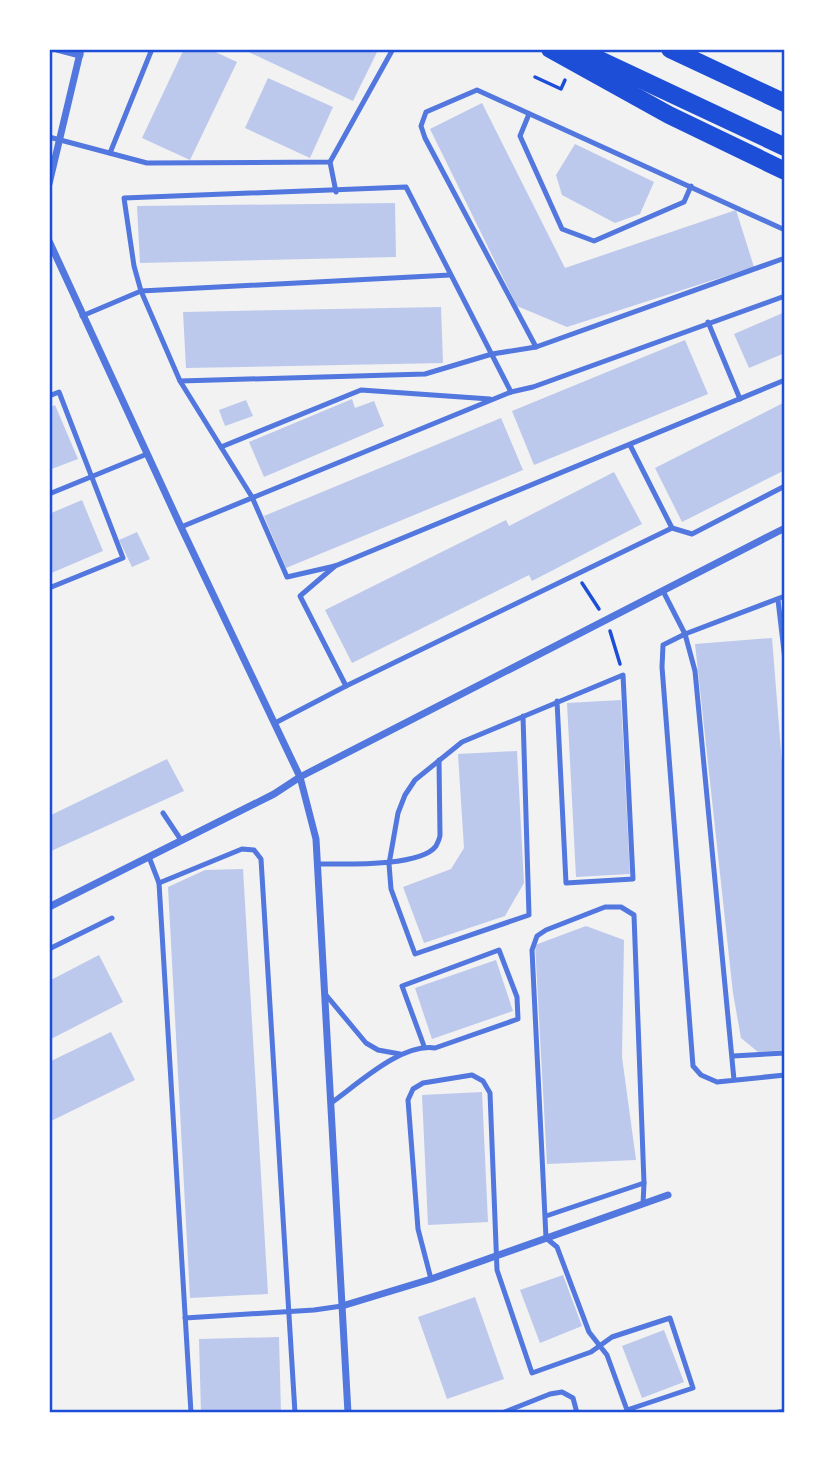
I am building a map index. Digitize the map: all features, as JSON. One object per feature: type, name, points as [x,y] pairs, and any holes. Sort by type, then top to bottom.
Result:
[{"type":"main road","points":[[550,49],[668,115],[785,171]]},
{"type":"main road","points":[[576,49],[785,147]]},
{"type":"main road","points":[[670,49],[785,103]]},
{"type":"street","points":[[49,184],[80,52],[57,49]]},
{"type":"street","points":[[49,241],[51,253],[300,777],[316,839],[348,1413]]},
{"type":"street","points":[[49,907],[274,794],[300,777],[785,528]]},
{"type":"street","points":[[342,1306],[431,1279],[668,1195]]},
{"type":"lane","points":[[110,153],[152,49]]},
{"type":"lane","points":[[336,192],[330,162],[393,49]]},
{"type":"lane","points":[[536,347],[425,138],[421,125],[426,112],[477,90],[785,230]]},
{"type":"lane","points":[[529,114],[520,136],[562,229],[594,241],[684,202],[691,186]]},
{"type":"lane","points":[[49,138],[147,163],[330,162]]},
{"type":"lane","points":[[510,392],[406,187],[336,192],[124,198],[134,267],[141,291],[180,381],[252,497],[287,577],[335,566],[785,380]]},
{"type":"lane","points":[[180,381],[425,374],[492,354],[536,347],[785,258]]},
{"type":"lane","points":[[82,316],[141,291],[450,275]]},
{"type":"lane","points":[[181,527],[510,392],[533,387],[785,296]]},
{"type":"lane","points":[[708,322],[740,399]]},
{"type":"lane","points":[[221,447],[361,390],[493,399]]},
{"type":"lane","points":[[49,396],[59,392],[123,558],[49,588]]},
{"type":"lane","points":[[630,445],[671,528]]},
{"type":"lane","points":[[49,494],[147,454]]},
{"type":"lane","points":[[275,723],[671,528],[692,534],[785,486]]},
{"type":"lane","points":[[335,566],[300,596],[346,686]]},
{"type":"lane","points":[[663,591],[685,634],[695,671],[734,1080]]},
{"type":"lane","points":[[785,660],[783,598],[685,634],[663,645],[662,667],[693,1066],[701,1075],[717,1082],[785,1076]]},
{"type":"lane","points":[[523,716],[529,915],[415,954],[391,889],[389,863],[398,813],[415,780],[462,743],[523,716],[557,701],[623,675],[633,879],[566,883],[557,701]]},
{"type":"lane","points":[[319,864],[389,863],[430,851],[437,845],[440,835],[439,760]]},
{"type":"lane","points":[[163,813],[181,840]]},
{"type":"lane","points":[[159,883],[242,849],[254,850],[261,859],[295,1413]]},
{"type":"lane","points":[[149,857],[159,883],[191,1413]]},
{"type":"lane","points":[[431,1279],[418,1229],[408,1100],[413,1089],[423,1083],[472,1076],[483,1081],[490,1093],[497,1270],[532,1373],[591,1352],[600,1346],[612,1338],[670,1318],[693,1388],[627,1410],[607,1355],[600,1346],[589,1332],[557,1247],[546,1238],[532,950],[537,936],[546,930],[605,907],[621,907],[634,915],[643,1204]]},
{"type":"lane","points":[[49,949],[111,918]]},
{"type":"lane","points":[[331,1103],[400,1054],[424,1046],[435,1048],[518,1019],[517,997],[499,950],[402,986],[424,1046]]},
{"type":"lane","points":[[326,995],[366,1043],[379,1050],[400,1054]]},
{"type":"lane","points":[[733,1056],[785,1052]]},
{"type":"lane","points":[[546,1216],[644,1183]]},
{"type":"lane","points":[[186,1318],[342,1306]]},
{"type":"lane","points":[[502,1413],[562,1392],[572,1398],[577,1413]]},
{"type":"lane","points":[[774,1413],[785,1411]]},
{"type":"path","points":[[535,77],[561,89]]},
{"type":"building","points":[[184,49],[209,49],[237,62],[190,160],[142,138]]},
{"type":"building","points":[[242,49],[375,49],[378,50],[353,101]]},
{"type":"building","points":[[268,78],[333,107],[310,158],[245,128]]},
{"type":"building","points":[[482,103],[565,268],[736,210],[754,267],[567,327],[517,306],[430,129]]},
{"type":"building","points":[[575,144],[654,182],[640,214],[615,223],[562,195],[556,175]]},
{"type":"building","points":[[395,203],[396,257],[140,263],[137,206]]},
{"type":"building","points":[[441,307],[443,363],[186,368],[183,312]]},
{"type":"building","points":[[785,312],[785,353],[749,368],[734,334]]},
{"type":"building","points":[[685,340],[708,394],[534,465],[512,411]]},
{"type":"building","points":[[352,399],[355,408],[374,401],[384,426],[264,477],[249,442]]},
{"type":"building","points":[[246,400],[253,416],[225,426],[219,410]]},
{"type":"building","points":[[785,402],[785,470],[682,522],[655,468]]},
{"type":"building","points":[[55,405],[78,459],[49,470],[49,408]]},
{"type":"building","points":[[501,418],[523,470],[286,568],[264,516]]},
{"type":"building","points":[[614,472],[642,524],[532,581],[529,575],[352,663],[325,610],[506,520],[509,526]]},
{"type":"building","points":[[82,500],[103,551],[49,574],[49,514]]},
{"type":"building","points":[[137,532],[150,559],[132,567],[119,540]]},
{"type":"building","points":[[772,638],[785,801],[785,1050],[758,1052],[741,1038],[733,993],[695,644]]},
{"type":"building","points":[[621,700],[630,874],[576,877],[567,703]]},
{"type":"building","points":[[517,751],[524,883],[505,916],[424,943],[403,887],[451,869],[464,848],[458,754]]},
{"type":"building","points":[[167,759],[184,791],[49,852],[49,816]]},
{"type":"building","points":[[243,869],[268,1294],[190,1298],[168,887],[205,870]]},
{"type":"building","points":[[586,926],[624,940],[622,1057],[636,1160],[547,1164],[535,945]]},
{"type":"building","points":[[99,955],[123,1002],[49,1040],[49,981]]},
{"type":"building","points":[[496,960],[513,1011],[432,1039],[415,988]]},
{"type":"building","points":[[111,1032],[135,1080],[49,1122],[49,1062]]},
{"type":"building","points":[[482,1092],[488,1222],[428,1225],[422,1095]]},
{"type":"building","points":[[563,1275],[582,1326],[540,1343],[520,1290]]},
{"type":"building","points":[[475,1297],[504,1379],[447,1399],[418,1317]]},
{"type":"building","points":[[664,1330],[684,1382],[642,1398],[622,1346]]},
{"type":"building","points":[[279,1337],[281,1413],[201,1413],[199,1339]]}]
